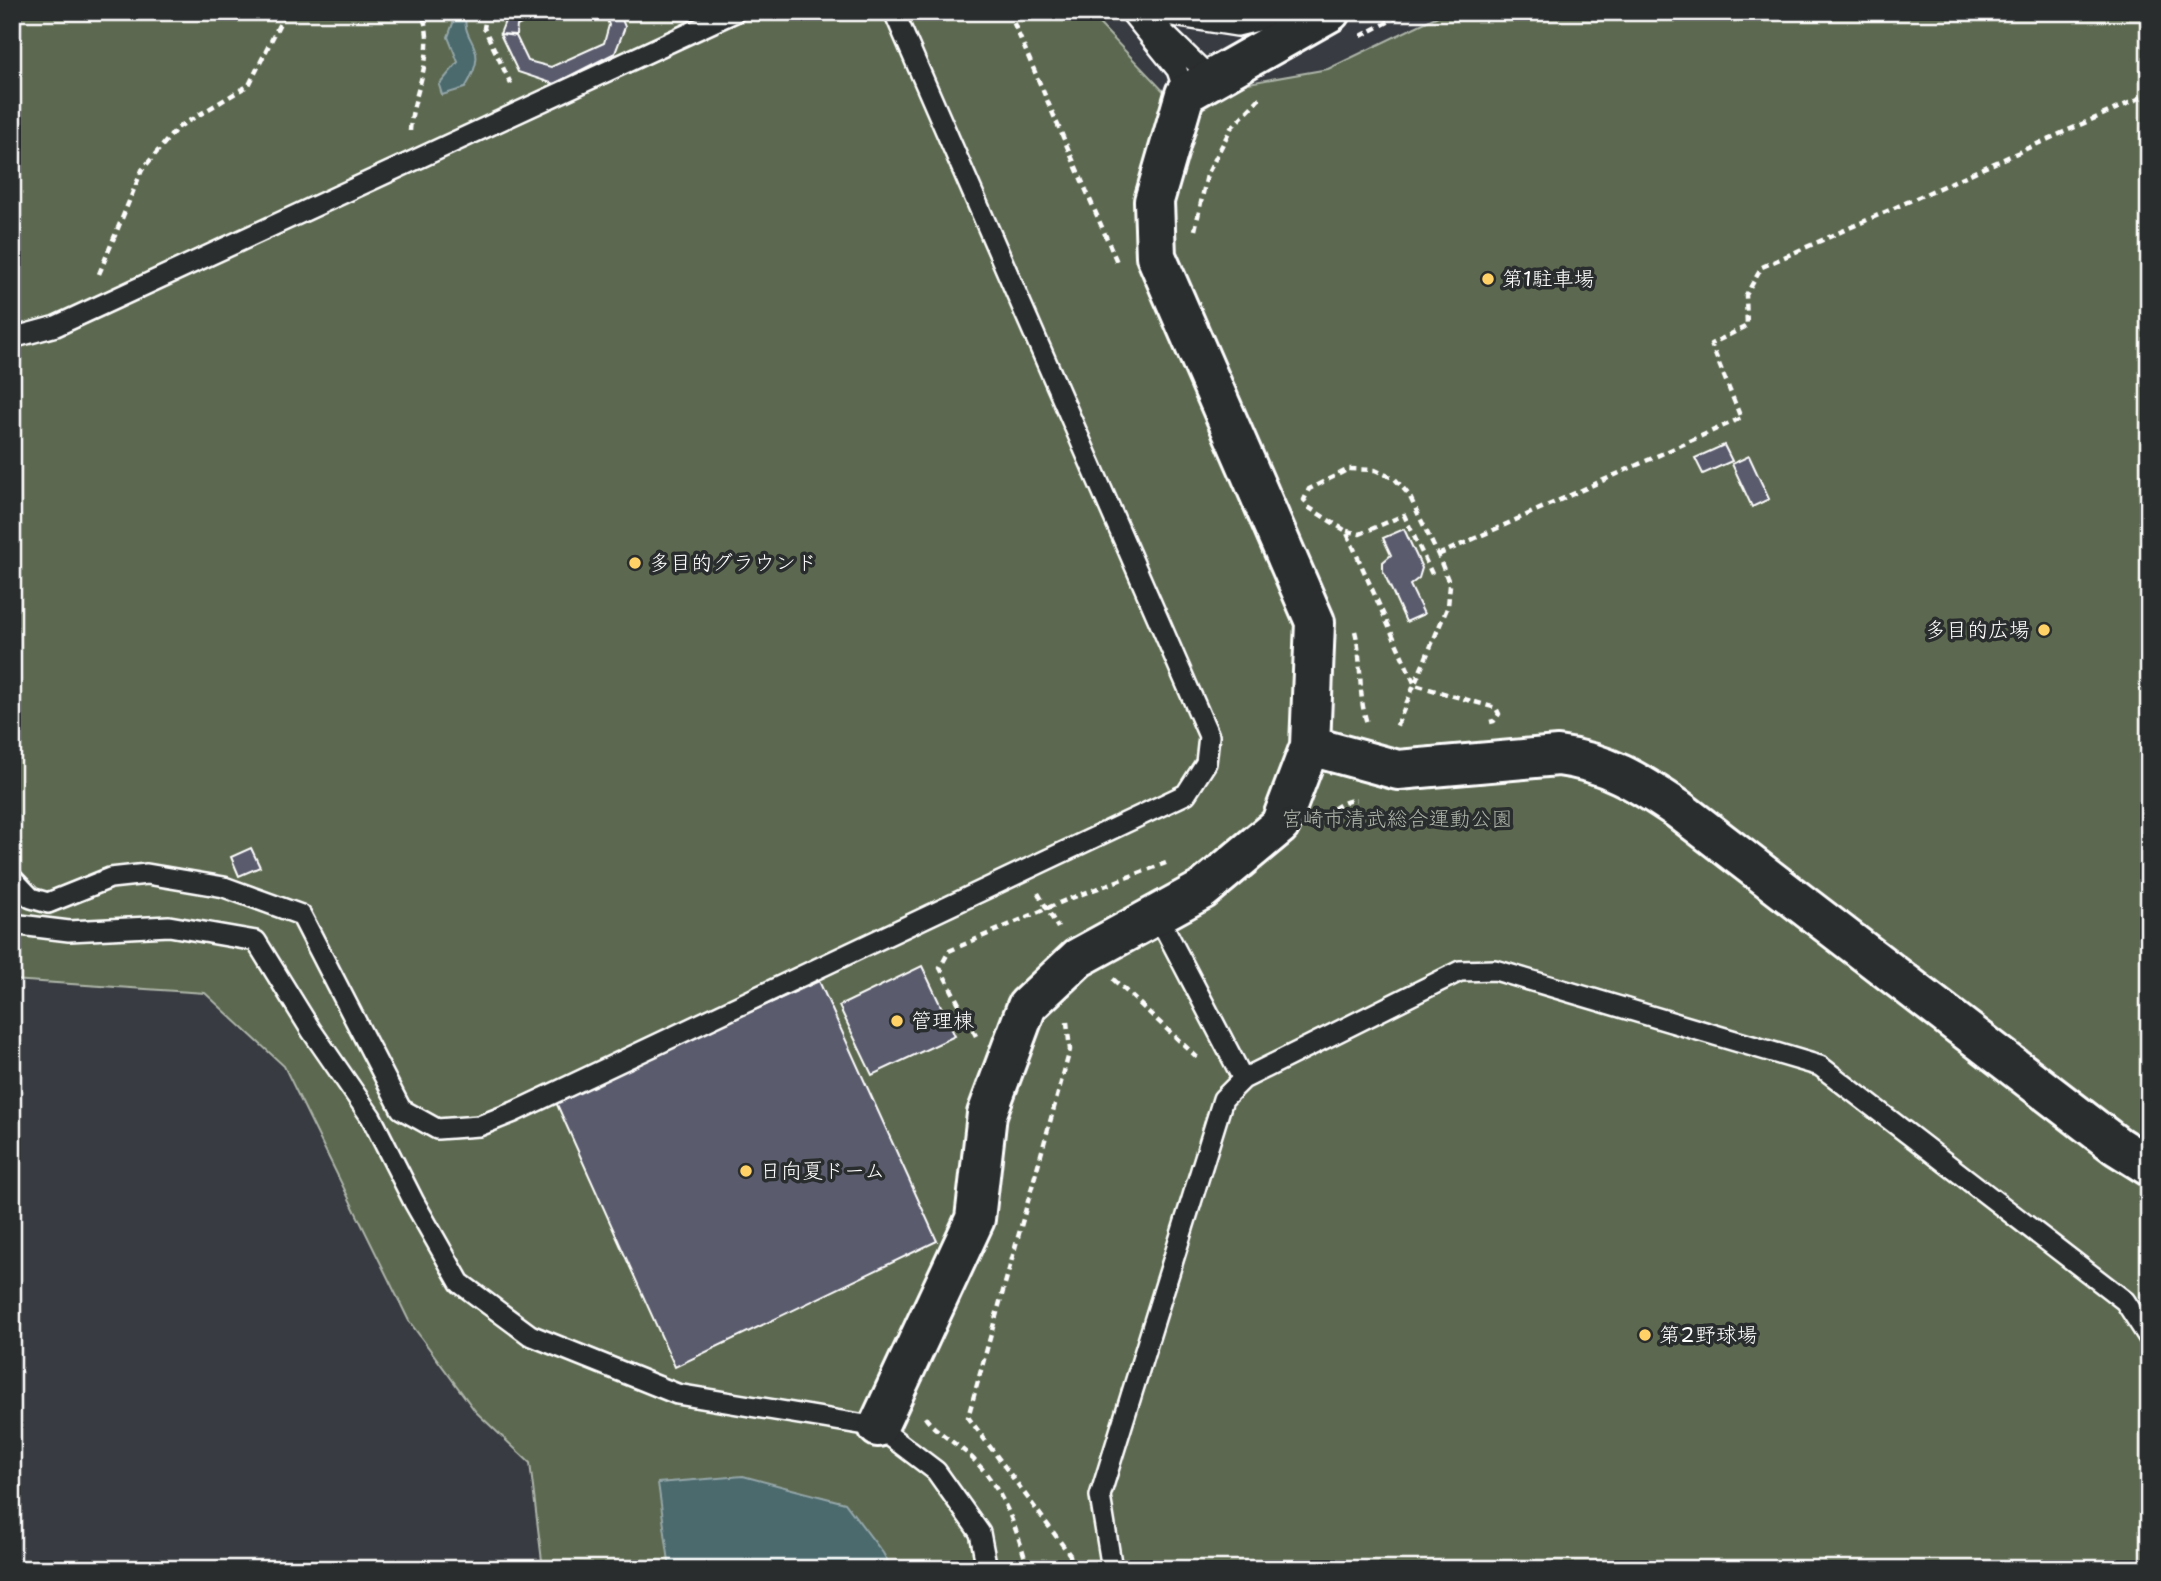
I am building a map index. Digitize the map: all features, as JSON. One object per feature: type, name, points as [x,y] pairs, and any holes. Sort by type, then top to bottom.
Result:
[{"type":"street","points":[[878,1427],[975,1219],[987,1114],[1027,1006],[1093,967],[1157,914],[1202,890],[1280,825],[1310,746],[1315,622],[1156,256],[1154,201],[1199,87],[1330,12]]},
{"type":"street","points":[[1310,746],[1398,769],[1558,756],[1584,759],[1635,779],[1678,809],[2117,1146],[2149,1166]]},
{"type":"lane","points":[[12,338],[56,326],[83,314],[736,12]]},
{"type":"lane","points":[[12,878],[31,898],[48,903],[110,878],[147,874],[224,887],[300,915],[401,1109],[437,1129],[480,1126],[1186,794],[1206,763],[1209,736],[894,12]]},
{"type":"lane","points":[[1130,12],[1177,70],[1199,87]]},
{"type":"lane","points":[[1143,12],[1199,87]]},
{"type":"lane","points":[[1163,12],[1167,15],[1237,26],[1295,12]]},
{"type":"lane","points":[[1157,914],[1242,1079]]},
{"type":"lane","points":[[12,924],[69,931],[169,926],[256,941],[311,1030],[371,1117],[414,1202],[460,1283],[530,1335],[677,1394],[878,1427],[936,1471],[980,1533],[986,1569]]},
{"type":"lane","points":[[1112,1569],[1100,1496],[1223,1099],[1242,1079],[1460,971],[1494,970],[1820,1066],[2125,1301],[2149,1338]]},
{"type":"path","points":[[83,314],[142,170],[177,128],[249,85],[283,12]]},
{"type":"path","points":[[417,159],[409,129],[428,50],[426,26],[421,12]]},
{"type":"path","points":[[487,12],[484,28],[523,110]]},
{"type":"path","points":[[1009,12],[1119,267]]},
{"type":"path","points":[[1357,38],[1407,12]]},
{"type":"path","points":[[1438,555],[1741,418],[1712,344],[1747,326],[1746,296],[1762,267],[2149,94]]},
{"type":"path","points":[[1194,235],[1207,175],[1230,128],[1262,96]]},
{"type":"path","points":[[1318,484],[1349,469],[1375,470],[1395,479],[1409,495],[1450,585],[1448,606],[1399,722]]},
{"type":"path","points":[[1308,507],[1346,531],[1360,534],[1404,515],[1432,575]]},
{"type":"path","points":[[1346,531],[1415,685]]},
{"type":"path","points":[[1415,685],[1496,708],[1499,714],[1494,721],[1482,722]]},
{"type":"path","points":[[1395,730],[1407,729]]},
{"type":"path","points":[[980,1046],[940,968],[949,951],[1046,909],[1176,859]]},
{"type":"path","points":[[1024,870],[1046,909],[1093,967],[1207,1067]]},
{"type":"path","points":[[1072,1569],[1070,1555],[968,1417],[1070,1050],[1066,1023],[1074,1013]]},
{"type":"path","points":[[928,1410],[925,1417],[929,1423],[978,1463],[998,1492],[1017,1528],[1028,1569]]},
{"type":"green space","name":"宮崎市清武総合運動公園","points":[[12,12],[1088,12],[1169,97],[1328,69],[1446,12],[2149,12],[2149,1569],[543,1569],[530,1463],[476,1412],[409,1321],[284,1066],[205,993],[12,980]]},
{"type":"water","points":[[457,12],[466,12],[465,23],[476,53],[476,62],[465,88],[442,95],[439,85],[458,62],[448,37]]},
{"type":"water","points":[[743,1476],[845,1503],[892,1569],[670,1569],[658,1483]]},
{"type":"building","points":[[515,12],[544,12],[517,26],[516,35],[500,34],[507,16]]},
{"type":"building","points":[[604,12],[619,12],[625,27],[615,53],[554,84],[518,72],[500,34],[516,36],[528,61],[551,67],[604,43],[609,25]]},
{"type":"building","points":[[1724,445],[1732,461],[1703,474],[1695,458]]},
{"type":"building","points":[[1749,456],[1769,499],[1752,507],[1732,464]]},
{"type":"building","points":[[1404,529],[1422,568],[1419,578],[1410,585],[1424,614],[1406,622],[1383,571],[1383,562],[1391,555],[1383,538]]},
{"type":"building","points":[[251,848],[260,867],[239,876],[231,857]]},
{"type":"building","name":"管理棟","points":[[922,966],[955,1036],[872,1075],[839,1006]]},
{"type":"building","name":"日向夏ドーム","points":[[819,981],[937,1241],[675,1367],[555,1100]]},
{"type":"place","name":"第1駐車場","points":[[1488,279]]},
{"type":"place","name":"多目的グラウンド","points":[[635,563]]},
{"type":"place","name":"多目的広場","points":[[2044,630]]},
{"type":"place","name":"管理棟","points":[[897,1021]]},
{"type":"place","name":"日向夏ドーム","points":[[746,1171]]},
{"type":"place","name":"第2野球場","points":[[1645,1335]]}]
